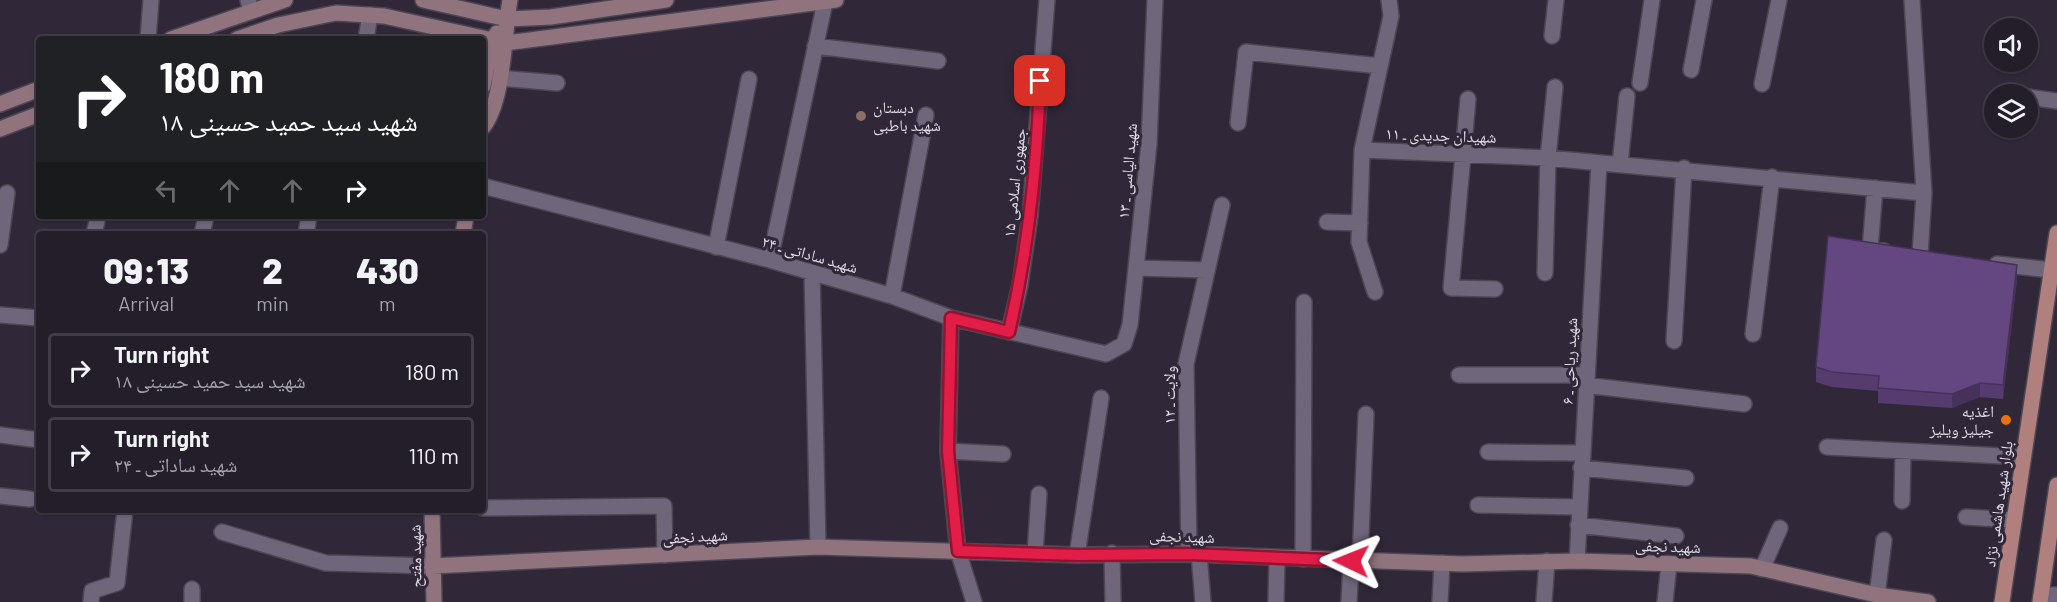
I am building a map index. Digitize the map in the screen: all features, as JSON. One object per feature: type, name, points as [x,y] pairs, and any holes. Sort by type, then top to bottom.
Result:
[{"type":"main road","name":"بلوار شهید هاشمی نژاد","points":[[2002,602],[2057,233]]},
{"type":"main road","points":[[2040,598],[2057,485]]},
{"type":"street","points":[[148,36],[151,0]]},
{"type":"street","points":[[181,36],[249,5],[285,0]]},
{"type":"street","points":[[423,0],[457,4],[507,19],[551,17],[666,0]]},
{"type":"street","points":[[486,78],[507,19],[510,0]]},
{"type":"street","name":"جمهوری اسلامی ۱۵","points":[[1009,332],[1020,285],[1030,216],[1047,0]]},
{"type":"street","name":"شهید الیاسی ـ ۱۳","points":[[1124,344],[1130,325],[1149,144],[1155,0]]},
{"type":"street","name":"شهیدان جدیدی ـ ۱۱","points":[[1389,0],[1391,16],[1362,150],[1548,158],[1684,168],[1924,193]]},
{"type":"street","points":[[1552,36],[1556,0]]},
{"type":"street","points":[[1640,83],[1652,0]]},
{"type":"street","points":[[1691,70],[1704,0]]},
{"type":"street","points":[[1762,84],[1779,0]]},
{"type":"street","points":[[1875,188],[1870,249],[1926,256],[1912,0]]},
{"type":"street","points":[[486,38],[499,41],[830,1],[815,46],[770,260]]},
{"type":"street","points":[[246,36],[278,25],[336,13],[370,15],[477,36]]},
{"type":"street","points":[[366,36],[370,15]]},
{"type":"street","points":[[486,123],[490,118],[499,78],[499,41]]},
{"type":"street","points":[[815,46],[938,61]]},
{"type":"street","points":[[1238,123],[1246,52],[1380,66]]},
{"type":"street","points":[[499,78],[557,83]]},
{"type":"street","points":[[716,246],[749,79]]},
{"type":"street","points":[[1545,273],[1548,158],[1555,87]]},
{"type":"street","points":[[0,104],[36,90]]},
{"type":"street","points":[[1620,164],[1627,96]]},
{"type":"street","points":[[2038,98],[2057,101]]},
{"type":"street","points":[[1468,99],[1451,288],[1495,289]]},
{"type":"street","points":[[0,129],[36,115]]},
{"type":"street","points":[[891,296],[926,115]]},
{"type":"street","points":[[1362,150],[1359,242],[1375,292]]},
{"type":"street","name":"شهید ریاحی ـ ۶","points":[[1577,561],[1585,380],[1599,163]]},
{"type":"street","points":[[1674,341],[1684,168]]},
{"type":"street","points":[[1753,334],[1772,177]]},
{"type":"street","name":"شهید ساداتی ـ ۲۴","points":[[486,187],[770,260],[891,296],[951,318],[1106,354],[1124,344]]},
{"type":"street","points":[[0,245],[7,193]]},
{"type":"street","name":"ولایت ـ ۱۲","points":[[1203,602],[1194,554],[1186,364],[1222,205]]},
{"type":"street","points":[[1327,222],[1360,224]]},
{"type":"street","points":[[1980,262],[2051,270]]},
{"type":"street","points":[[1136,268],[1207,270]]},
{"type":"street","points":[[812,272],[818,547]]},
{"type":"street","points":[[1303,559],[1304,302]]},
{"type":"street","points":[[0,315],[36,318]]},
{"type":"street","points":[[951,318],[948,451],[958,551],[974,602]]},
{"type":"street","points":[[1458,375],[1585,380],[1744,404]]},
{"type":"street","points":[[1077,555],[1101,398]]},
{"type":"street","points":[[1349,602],[1355,561],[1366,414]]},
{"type":"street","points":[[0,435],[36,440]]},
{"type":"street","points":[[1827,447],[2023,457]]},
{"type":"street","points":[[948,451],[1003,454]]},
{"type":"street","points":[[1902,501],[1903,451]]},
{"type":"street","points":[[1488,452],[1582,461],[1686,478]]},
{"type":"street","points":[[1035,553],[1039,494]]},
{"type":"street","points":[[0,496],[30,499]]},
{"type":"street","points":[[1478,505],[1578,507]]},
{"type":"street","points":[[486,508],[664,506],[665,555]]},
{"type":"street","points":[[91,602],[92,591],[117,583],[125,513]]},
{"type":"street","name":"شهید مفتح","points":[[432,513],[434,602]]},
{"type":"street","points":[[1966,517],[2014,520]]},
{"type":"street","points":[[1578,525],[1676,536]]},
{"type":"street","points":[[1762,569],[1780,528]]},
{"type":"street","points":[[222,532],[326,564],[432,566]]},
{"type":"street","points":[[1877,595],[1884,540]]},
{"type":"street","name":"شهید نجفی","points":[[432,566],[818,547],[1077,555],[1194,554],[1442,563],[1577,561],[1762,569],[1877,595],[1928,602]]},
{"type":"street","points":[[1112,553],[1113,602]]},
{"type":"street","points":[[1276,602],[1277,558]]},
{"type":"street","points":[[1544,602],[1547,561]]},
{"type":"street","points":[[1440,602],[1442,563]]},
{"type":"street","points":[[1665,602],[1669,564]]},
{"type":"street","points":[[2040,598],[2057,595]]},
{"type":"building","points":[[1828,236],[2017,265],[2003,385],[1980,383],[1952,394],[1878,388],[1879,376],[1832,372],[1816,367]]},
{"type":"place","name":"دبستان شهید باطبی","points":[[861,116]]},
{"type":"place","name":"اغذیه جیلیز ویلیز","points":[[2006,420]]},
{"type":"route","points":[[1040,81],[1030,216],[1020,285],[1009,332],[951,318],[948,451],[958,551],[1077,555],[1189,554],[1351,561]]}]
